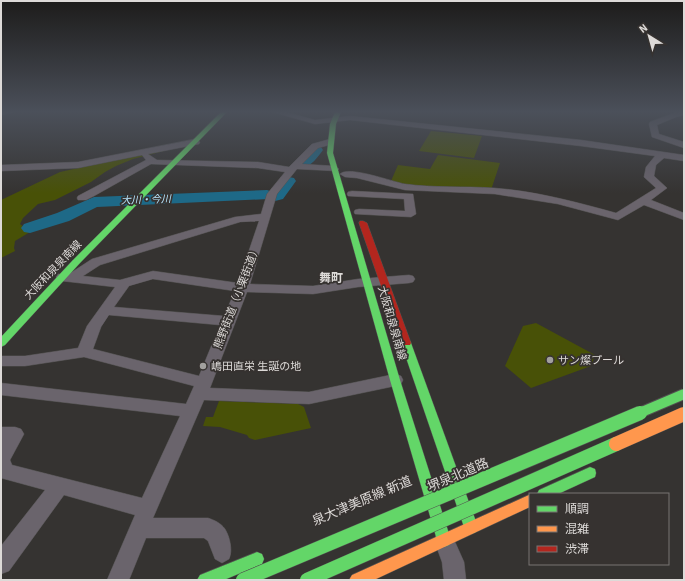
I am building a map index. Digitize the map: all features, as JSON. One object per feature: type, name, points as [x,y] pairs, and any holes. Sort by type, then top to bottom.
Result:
[{"type":"main road","name":"大阪和泉泉南線","points":[[1,343],[67,277],[198,139]]},
{"type":"main road","name":"大阪和泉泉南線","points":[[331,139],[330,153],[334,169],[368,282],[395,380],[444,540]]},
{"type":"main road","name":"大阪和泉泉南線","points":[[344,170],[471,527]]},
{"type":"main road","name":"堺泉北道路","points":[[243,580],[684,394]]},
{"type":"main road","points":[[307,580],[684,414]]},
{"type":"main road","points":[[546,493],[600,468]]},
{"type":"main road","points":[[358,580],[529,500]]},
{"type":"main road","points":[[205,580],[263,556]]},
{"type":"street","points":[[537,139],[684,158]]},
{"type":"street","points":[[663,139],[684,145]]},
{"type":"street","points":[[1,168],[78,165],[196,142]]},
{"type":"street","name":"熊野街道（小栗街道）","points":[[118,580],[229,321],[242,288],[272,196],[293,168],[315,146],[330,142]]},
{"type":"street","points":[[664,155],[662,142],[684,145]]},
{"type":"street","points":[[344,170],[357,175],[405,187],[495,191],[552,200],[618,217],[662,188],[649,177],[649,169],[652,163],[664,155]]},
{"type":"street","points":[[82,198],[104,188],[148,158],[155,163],[258,165],[334,169]]},
{"type":"street","points":[[352,194],[409,196],[411,214],[359,212]]},
{"type":"street","points":[[644,201],[684,216]]},
{"type":"street","points":[[67,277],[96,262],[239,220],[266,217]]},
{"type":"street","points":[[67,277],[120,284],[153,275],[242,288],[313,290],[368,282],[409,279]]},
{"type":"street","points":[[84,352],[94,326],[125,282]]},
{"type":"street","points":[[105,310],[229,321]]},
{"type":"street","points":[[1,361],[25,361],[84,352],[198,396]]},
{"type":"street","points":[[1,389],[198,396],[309,398],[395,380]]},
{"type":"street","points":[[1,434],[15,434],[1,460],[5,471],[148,508]]},
{"type":"street","points":[[1,563],[60,486]]},
{"type":"street","points":[[139,528],[208,528],[217,535],[222,552]]},
{"type":"street","points":[[444,540],[453,562],[455,580]]},
{"type":"green space","points":[[426,139],[481,139],[474,158],[419,151]]},
{"type":"green space","points":[[169,148],[168,150],[133,159],[116,166],[91,182],[55,200],[38,204],[23,218],[20,224],[30,232],[15,241],[15,251],[1,258],[1,200],[60,172]]},
{"type":"green space","points":[[438,155],[500,163],[491,190],[409,185],[391,181],[398,165],[430,169]]},
{"type":"green space","name":"サン燦プール","points":[[536,323],[595,355],[591,366],[531,388],[505,366],[523,326]]},
{"type":"green space","points":[[219,401],[298,404],[304,407],[311,428],[255,440],[249,438],[247,435],[220,427],[203,426],[206,417],[213,417]]},
{"type":"waterway","name":"大川・今川","points":[[304,163],[316,150]]},
{"type":"waterway","name":"大川・今川","points":[[275,196],[278,196],[289,181]]},
{"type":"waterway","name":"大川・今川","points":[[30,228],[63,217],[94,202],[267,195]]},
{"type":"traffic: fast","points":[[1,343],[76,262],[197,139]]},
{"type":"traffic: fast","points":[[331,139],[330,153],[395,380],[444,540]]},
{"type":"traffic: fast","points":[[406,343],[471,527]]},
{"type":"traffic: fast","points":[[243,580],[684,394]]},
{"type":"traffic: fast","points":[[307,580],[616,444]]},
{"type":"traffic: fast","points":[[546,493],[590,473]]},
{"type":"traffic: fast","points":[[205,580],[257,559]]},
{"type":"traffic: slow","points":[[616,444],[684,414]]},
{"type":"traffic: slow","points":[[357,580],[529,500]]},
{"type":"traffic: jam","points":[[363,223],[406,343]]},
{"type":"place","name":"サン燦プール","points":[[550,360]]},
{"type":"place","name":"嶋田直栄 生誕の地","points":[[203,366]]},
{"type":"district","name":"舞町","points":[[331,278]]}]
